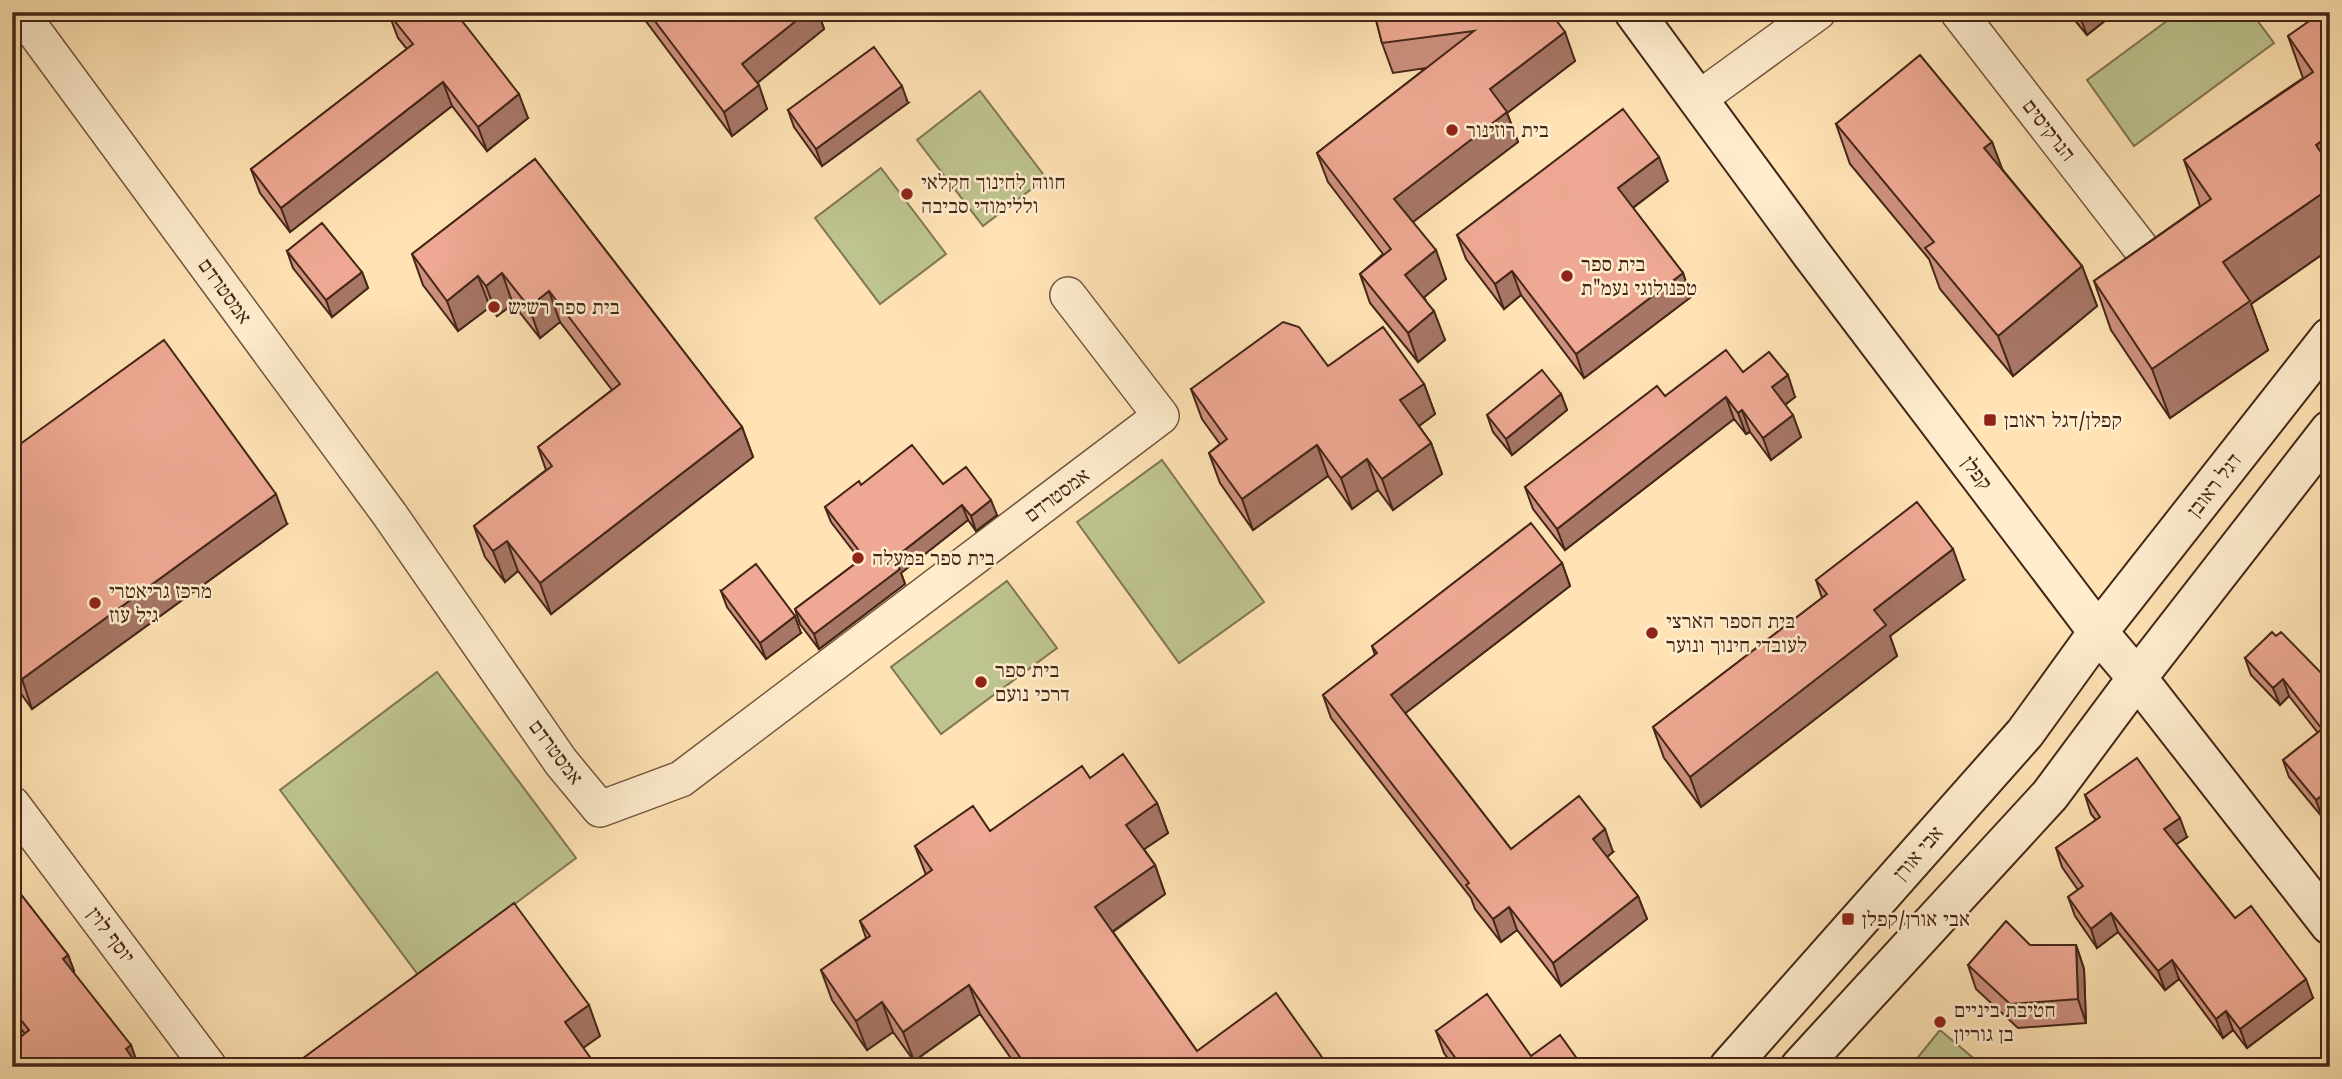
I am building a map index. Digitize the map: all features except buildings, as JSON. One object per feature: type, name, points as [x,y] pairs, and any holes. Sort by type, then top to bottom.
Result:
[{"type":"street","name":"אמסטרדם","points":[[20,12],[390,515],[561,762],[600,809],[681,779],[1161,416],[1068,295]]},
{"type":"street","name":"קפלן","points":[[1634,12],[1697,100],[2098,632],[2137,677],[2330,925]]},
{"type":"street","points":[[1697,100],[1818,12]]},
{"type":"street","name":"הנרקיסים","points":[[1958,12],[2140,247]]},
{"type":"street","name":"דגל ראובן","points":[[2098,632],[2330,337]]},
{"type":"street","points":[[1800,1067],[2050,795],[2137,677],[2330,430]]},
{"type":"street","name":"אבי אורן","points":[[1729,1067],[2025,733],[2098,632]]},
{"type":"street","name":"יוסף לוין","points":[[12,804],[209,1067]]},
{"type":"green space","points":[[2179,12],[2251,12],[2274,43],[2134,146],[2087,80]]},
{"type":"green space","points":[[980,91],[1046,178],[983,226],[917,140]]},
{"type":"green space","points":[[881,168],[946,254],[880,304],[815,218]]},
{"type":"green space","points":[[1162,460],[1264,602],[1179,663],[1077,522]]},
{"type":"green space","points":[[1007,581],[1057,648],[941,734],[891,667]]},
{"type":"green space","points":[[437,672],[576,858],[419,976],[280,790]]},
{"type":"green space","points":[[1940,1030],[1984,1067],[1910,1067]]},
{"type":"place","name":"בית רוזינור","points":[[1452,130]]},
{"type":"place","name":"חווה לחינוך חקלאי וללימודי סביבה","points":[[907,194]]},
{"type":"place","name":"בית ספר טכנולוגי נעמ\"ת","points":[[1567,276]]},
{"type":"place","name":"בית ספר רשיש","points":[[494,307]]},
{"type":"place","name":"קפלן/דגל ראובן","points":[[1990,420]]},
{"type":"place","name":"בית ספר במעלה","points":[[858,558]]},
{"type":"place","name":"מרכז גריאטרי גיל עוז","points":[[95,603]]},
{"type":"place","name":"בית הספר הארצי לעובדי חינוך ונוער","points":[[1652,633]]},
{"type":"place","name":"בית ספר דרכי נועם","points":[[981,682]]},
{"type":"place","name":"אבי אורן/קפלן","points":[[1848,919]]},
{"type":"place","name":"חטיבת ביניים בן גוריון","points":[[1940,1022]]}]
